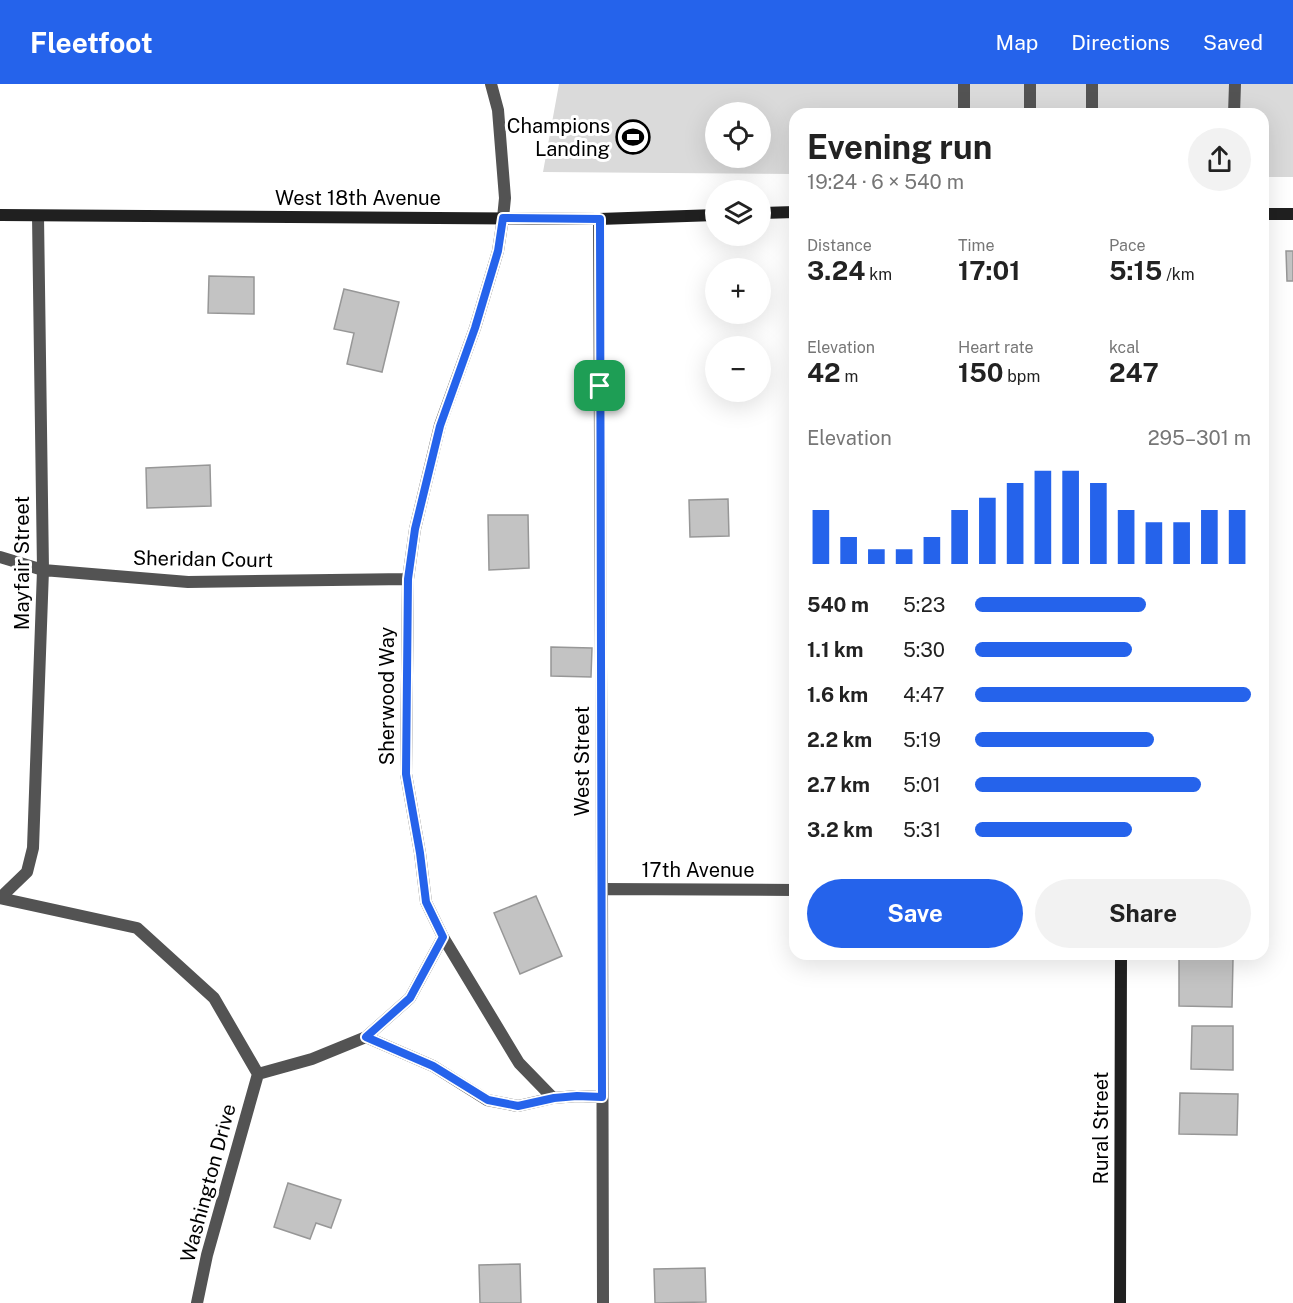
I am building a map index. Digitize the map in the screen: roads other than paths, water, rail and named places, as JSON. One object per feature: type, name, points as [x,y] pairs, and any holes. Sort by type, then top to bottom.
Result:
[{"type":"street","name":"Sherwood Way","points":[[491,84],[498,110],[505,198],[503,218],[498,251],[475,328],[440,426],[415,529],[408,579],[406,774],[426,902],[443,937],[519,1064],[554,1098]]},
{"type":"street","points":[[964,84],[964,108]]},
{"type":"street","points":[[1030,84],[1030,108]]},
{"type":"street","points":[[1092,84],[1092,108]]},
{"type":"street","points":[[1234,108],[1235,84]]},
{"type":"street","points":[[771,213],[789,212]]},
{"type":"street","points":[[1269,214],[1293,214]]},
{"type":"street","name":"West 18th Avenue","points":[[0,215],[600,219],[705,215]]},
{"type":"street","name":"Mayfair Street","points":[[0,898],[27,872],[33,848],[43,570],[38,216]]},
{"type":"street","name":"West Street","points":[[600,219],[603,1303]]},
{"type":"street","name":"Sheridan Court","points":[[0,557],[43,570],[188,582],[408,579]]},
{"type":"street","name":"17th Avenue","points":[[602,889],[789,890]]},
{"type":"street","points":[[0,898],[137,928],[214,998],[258,1074],[312,1059],[366,1037],[410,998],[443,937]]},
{"type":"street","name":"Rural Street","points":[[1120,1303],[1121,960]]},
{"type":"street","points":[[366,1037],[433,1066],[488,1100],[518,1106],[554,1098],[602,1097]]},
{"type":"street","name":"Washington Drive","points":[[196,1303],[207,1255],[258,1074]]},
{"type":"place","name":"Champions Landing","points":[[633,137]]}]
